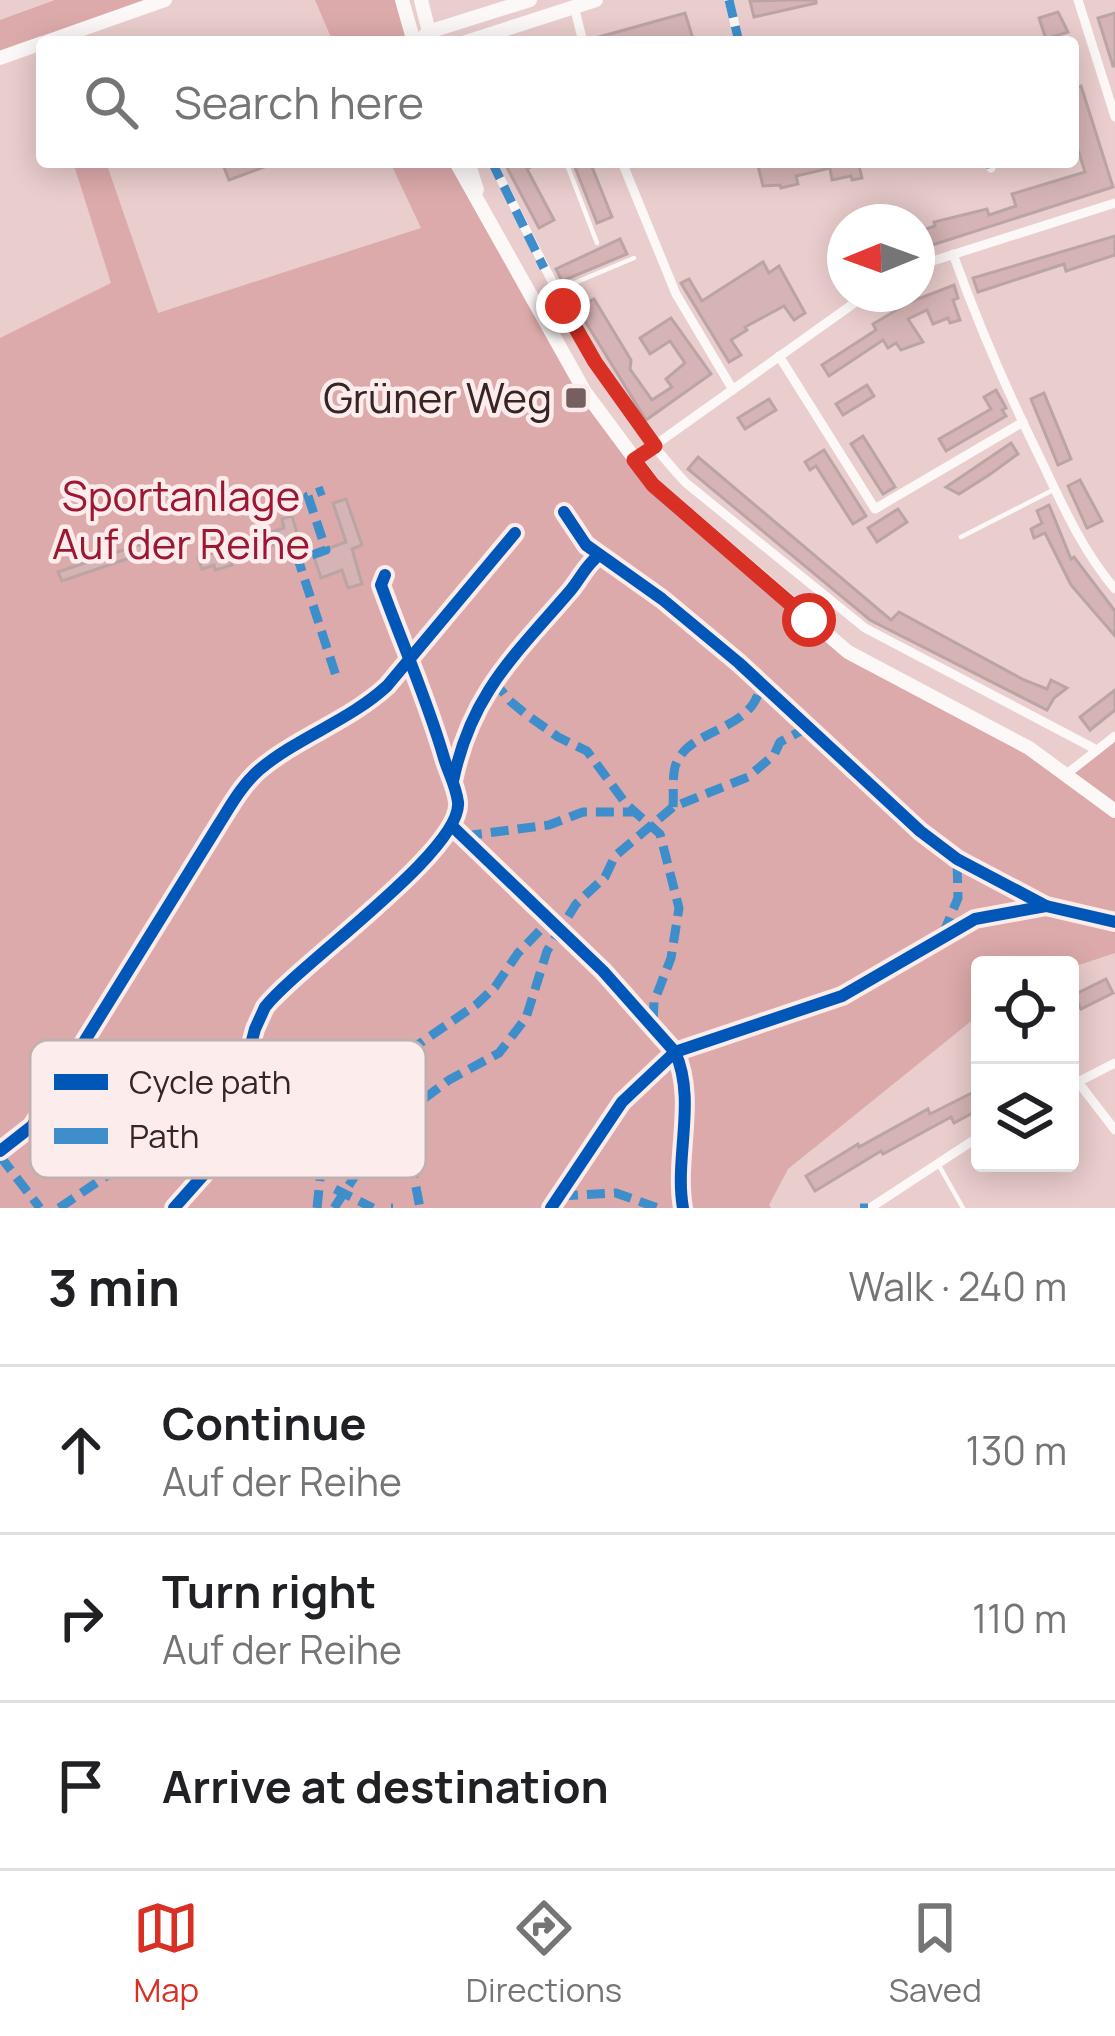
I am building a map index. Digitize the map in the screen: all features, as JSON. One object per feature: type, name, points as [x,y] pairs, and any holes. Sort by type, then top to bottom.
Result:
[{"type":"main road","points":[[64,36],[164,0]]},
{"type":"main road","points":[[402,0],[421,36]]},
{"type":"main road","points":[[421,0],[423,36]]},
{"type":"main road","points":[[431,36],[530,0]]},
{"type":"main road","points":[[485,36],[596,0]]},
{"type":"main road","points":[[0,58],[36,46]]},
{"type":"main road","points":[[460,168],[586,392],[653,485],[848,652],[1029,748],[1115,811]]},
{"type":"main road","points":[[470,168],[482,206]]},
{"type":"street","points":[[729,0],[738,36]]},
{"type":"street","points":[[1078,0],[1115,117]]},
{"type":"street","points":[[574,7],[581,36]]},
{"type":"street","points":[[495,168],[595,362],[686,483],[865,628],[1096,750]]},
{"type":"street","points":[[624,168],[676,294],[733,390]]},
{"type":"street","points":[[935,260],[1115,203]]},
{"type":"street","points":[[953,254],[1023,422],[1084,550],[1115,589]]},
{"type":"street","points":[[634,460],[841,312]]},
{"type":"street","points":[[779,356],[875,509],[1023,422]]},
{"type":"street","points":[[1068,773],[1115,736]]},
{"type":"street","points":[[1079,1081],[1115,1063]]},
{"type":"street","points":[[1079,1090],[1115,1130]]},
{"type":"street","points":[[870,1208],[971,1142]]},
{"type":"lane","points":[[568,168],[597,243]]},
{"type":"lane","points":[[555,291],[634,258]]},
{"type":"lane","points":[[961,537],[1055,489]]},
{"type":"lane","points":[[938,1162],[963,1208]]},
{"type":"green space","points":[[55,0],[156,0],[56,36],[36,36],[36,43],[0,56],[0,20]]},
{"type":"green space","points":[[315,0],[400,0],[410,36],[330,36]]},
{"type":"green space","name":"Sportanlage Auf der Reihe","points":[[75,168],[108,168],[158,313],[421,228],[393,168],[458,168],[650,486],[808,623],[1068,773],[1115,736],[1115,953],[1079,965],[1079,956],[971,956],[971,1021],[788,1169],[771,1208],[0,1208],[0,338],[111,283]]},
{"type":"building","points":[[816,0],[754,17],[750,1]]},
{"type":"building","points":[[1058,12],[1068,32],[1045,36],[1039,18]]},
{"type":"building","points":[[685,13],[692,36],[603,36]]},
{"type":"building","points":[[1115,13],[1115,66],[1113,66],[1098,18]]},
{"type":"building","points":[[1081,86],[1113,187],[935,244],[935,222],[987,209],[989,215],[1016,206],[1012,194],[1085,172],[1079,153]]},
{"type":"building","points":[[224,168],[261,168],[229,180]]},
{"type":"building","points":[[507,168],[529,168],[554,220],[539,228]]},
{"type":"building","points":[[575,168],[592,168],[612,217],[597,223]]},
{"type":"building","points":[[758,168],[830,168],[796,176],[798,184],[763,186]]},
{"type":"building","points":[[830,168],[860,168],[862,178],[852,180],[851,176],[832,180]]},
{"type":"building","points":[[1115,236],[1115,255],[1066,271],[1064,264],[978,292],[973,278]]},
{"type":"building","points":[[620,239],[627,254],[562,281],[556,269]]},
{"type":"building","points":[[763,262],[769,273],[779,266],[805,313],[794,320],[784,306],[745,327],[731,340],[741,355],[729,362],[681,283],[689,279],[702,301]]},
{"type":"building","points":[[954,285],[960,320],[950,323],[948,318],[933,324],[928,312],[935,312],[935,292]]},
{"type":"building","points":[[594,299],[631,360],[630,369],[652,400],[672,387],[666,379],[685,363],[670,341],[650,354],[640,338],[671,318],[711,374],[646,420],[577,308]]},
{"type":"building","points":[[893,312],[923,312],[908,319],[923,342],[901,350],[896,343],[888,348],[883,340],[829,376],[822,365],[876,330],[873,324]]},
{"type":"building","points":[[867,385],[874,396],[843,415],[836,404]]},
{"type":"building","points":[[996,390],[1006,416],[946,451],[939,439],[991,409],[984,397]]},
{"type":"building","points":[[1044,393],[1071,459],[1058,465],[1031,399]]},
{"type":"building","points":[[769,399],[776,410],[745,429],[738,418]]},
{"type":"building","points":[[863,436],[895,487],[883,494],[851,444]]},
{"type":"building","points":[[1011,443],[1018,454],[989,475],[959,494],[946,487]]},
{"type":"building","points":[[824,450],[866,516],[853,524],[816,466],[810,470],[805,462]]},
{"type":"building","points":[[698,457],[891,620],[899,612],[1024,680],[1047,689],[1051,680],[1067,688],[1047,710],[870,620],[688,469]]},
{"type":"building","points":[[1080,480],[1102,521],[1087,528],[1068,486]]},
{"type":"building","points":[[346,499],[362,545],[352,549],[362,584],[348,588],[342,570],[321,578],[313,554],[346,542],[333,503]]},
{"type":"building","points":[[1049,505],[1071,559],[1115,611],[1115,636],[1071,585],[1045,533],[1034,538],[1031,529],[1042,523],[1037,511]]},
{"type":"building","points":[[898,509],[907,522],[877,542],[868,528]]},
{"type":"building","points":[[292,516],[298,537],[230,558],[232,565],[202,569],[198,558],[284,528],[282,519]]},
{"type":"building","points":[[168,535],[171,544],[62,581],[58,572]]},
{"type":"building","points":[[1115,690],[1115,710],[1090,730],[1080,717]]},
{"type":"building","points":[[1106,979],[1113,993],[1081,1009],[1079,992]]},
{"type":"building","points":[[971,1094],[971,1114],[954,1123],[951,1117],[881,1151],[815,1191],[806,1176],[928,1109],[930,1114]]},
{"type":"marked path","points":[[729,0],[738,36]]},
{"type":"marked path","points":[[495,168],[544,268]]},
{"type":"marked path","points":[[312,555],[326,550],[308,496],[324,490]]},
{"type":"marked path","points":[[303,558],[298,559],[338,682]]},
{"type":"marked path","points":[[493,680],[527,715],[587,751],[626,804],[660,834],[679,908],[671,958],[654,1002],[653,1023]]},
{"type":"marked path","points":[[673,807],[674,772],[682,754],[747,711],[761,682]]},
{"type":"marked path","points":[[426,1097],[499,1053],[526,1018],[547,951],[576,904],[605,877],[615,856],[673,807],[748,777],[774,755],[780,742],[810,726]]},
{"type":"marked path","points":[[464,836],[549,825],[583,812],[636,812]]},
{"type":"marked path","points":[[943,934],[958,898],[957,859]]},
{"type":"marked path","points":[[425,1040],[495,987],[518,953],[551,919]]},
{"type":"marked path","points":[[0,1156],[40,1208]]},
{"type":"marked path","points":[[59,1208],[103,1178]]},
{"type":"marked path","points":[[317,1208],[320,1178]]},
{"type":"marked path","points":[[334,1208],[354,1178]]},
{"type":"marked path","points":[[414,1178],[420,1208]]},
{"type":"marked path","points":[[335,1189],[373,1208]]},
{"type":"marked path","points":[[560,1196],[616,1193],[658,1208]]},
{"type":"marked path","points":[[860,1208],[868,1208]]},
{"type":"cycle path","points":[[564,512],[586,545],[662,599],[739,663],[920,831],[957,859],[1046,906],[1115,922]]},
{"type":"cycle path","points":[[85,1040],[247,782],[274,758],[387,686],[515,533]]},
{"type":"cycle path","points":[[453,781],[471,724],[497,678],[599,555]]},
{"type":"cycle path","points":[[252,1040],[265,1007],[408,877],[453,823],[456,790],[381,585],[385,575]]},
{"type":"cycle path","points":[[452,826],[603,971],[675,1052],[685,1109],[683,1208]]},
{"type":"cycle path","points":[[551,1208],[622,1102],[675,1052],[842,996],[975,919],[1046,906]]},
{"type":"cycle path","points":[[0,1151],[30,1128]]},
{"type":"cycle path","points":[[174,1208],[201,1178]]},
{"type":"place","name":"Grüner Weg","points":[[576,398]]},
{"type":"route","points":[[563,306],[595,362],[655,446],[634,460],[653,485],[809,620]]}]
